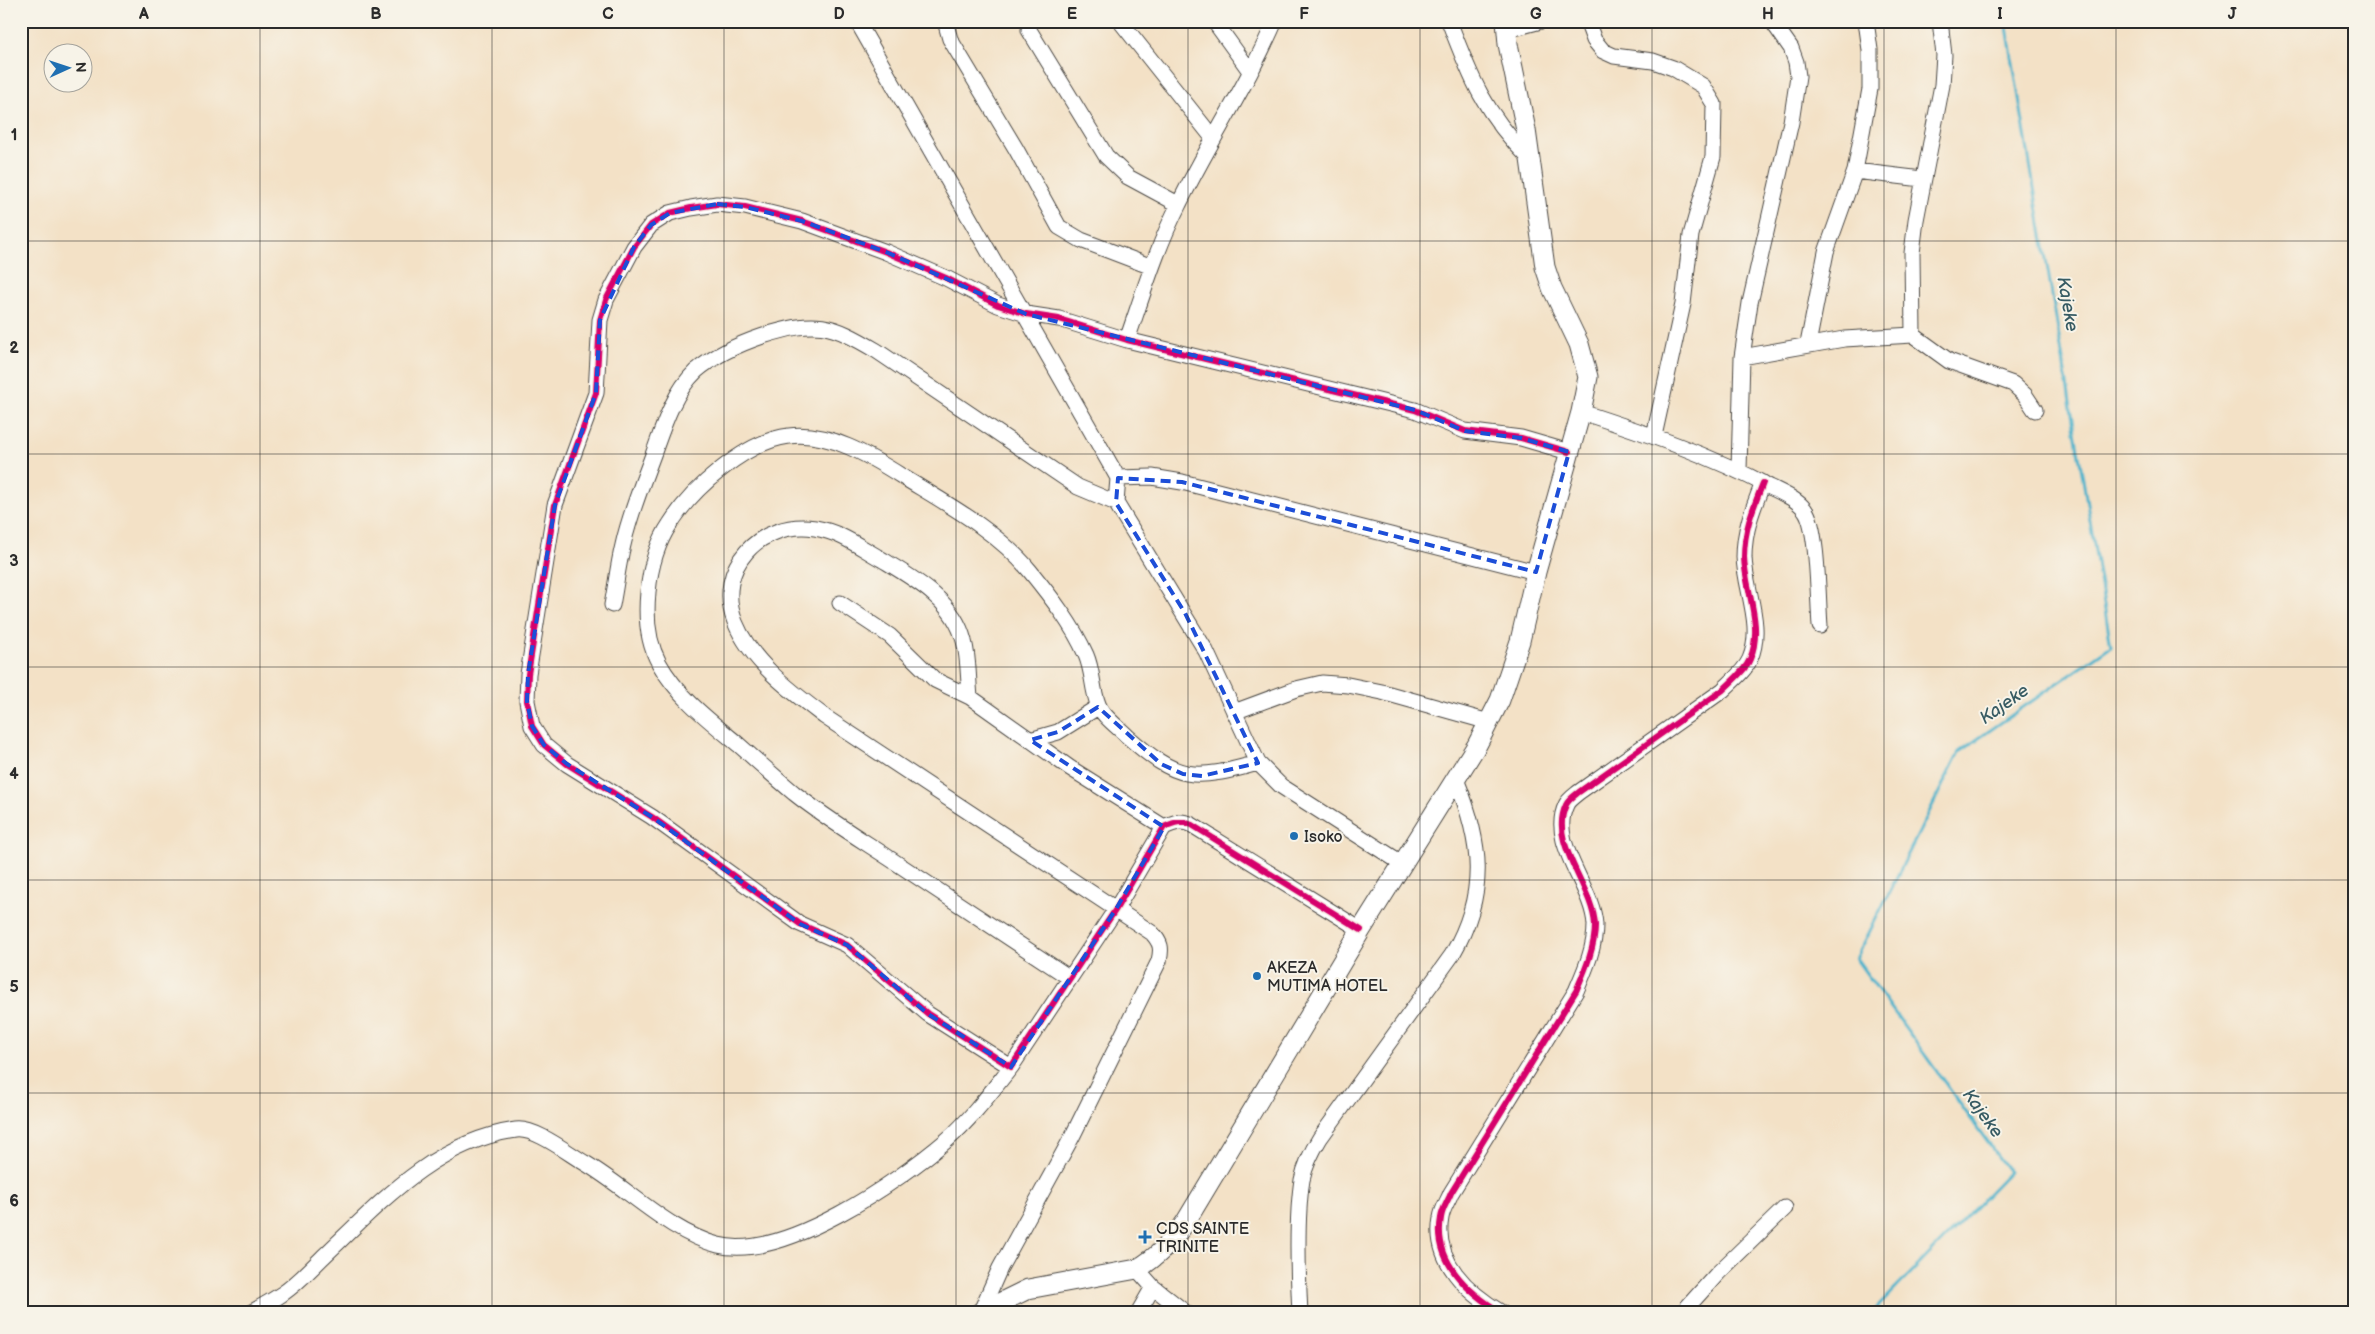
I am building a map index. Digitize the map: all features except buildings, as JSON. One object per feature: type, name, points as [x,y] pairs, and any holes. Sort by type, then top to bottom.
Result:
[{"type":"main road","points":[[980,1312],[1028,1288],[1137,1269],[1151,1261],[1167,1246],[1185,1223],[1361,930],[1456,779],[1500,700],[1520,641],[1536,572],[1568,452],[1581,412],[1588,377],[1585,361],[1552,288],[1545,267],[1530,159],[1506,26]]},
{"type":"street","points":[[857,21],[1118,478],[1116,503]]},
{"type":"street","points":[[945,21],[950,39],[1016,149],[1059,227],[1081,240],[1152,267]]},
{"type":"street","points":[[1120,21],[1213,138]]},
{"type":"street","points":[[1214,21],[1250,71]]},
{"type":"street","points":[[1127,340],[1152,267],[1178,204],[1275,21]]},
{"type":"street","points":[[1450,21],[1468,71],[1489,111],[1514,143],[1530,159]]},
{"type":"street","points":[[1506,26],[1541,21]]},
{"type":"street","points":[[1586,21],[1594,40],[1603,52],[1614,56],[1653,61],[1674,68],[1703,86],[1714,104],[1713,157],[1691,235],[1683,304],[1654,436]]},
{"type":"street","points":[[1739,470],[1742,357],[1750,303],[1791,122],[1798,76],[1791,48],[1772,21]]},
{"type":"street","points":[[1808,344],[1826,252],[1855,171],[1870,89],[1870,50],[1866,21]]},
{"type":"street","points":[[1913,335],[1912,253],[1922,179],[1942,85],[1944,55],[1940,21]]},
{"type":"street","points":[[1029,30],[1106,156],[1128,177],[1178,204]]},
{"type":"street","points":[[1855,171],[1922,179]]},
{"type":"street","points":[[1011,1067],[928,1014],[847,945],[833,937],[814,932],[800,924],[652,817],[568,764],[544,745],[532,726],[526,701],[528,674],[555,505],[596,394],[600,320],[606,300],[634,247],[651,225],[670,213],[717,204],[744,207],[802,221],[886,252],[934,272],[998,305],[1026,314],[1058,319],[1127,340],[1416,410],[1465,431],[1521,438],[1568,452]]},
{"type":"street","points":[[612,605],[623,545],[635,506],[666,420],[678,396],[695,372],[720,354],[748,341],[793,328],[822,325],[844,332],[877,351],[1078,487],[1116,503],[1185,613],[1224,686],[1258,763],[1281,786],[1403,864]]},
{"type":"street","points":[[1742,357],[1808,344],[1864,337],[1913,335],[1949,361],[2013,384],[2025,395],[2035,410]]},
{"type":"street","points":[[1581,412],[1654,436],[1739,470],[1794,500],[1805,510],[1811,521],[1820,626]]},
{"type":"street","points":[[1070,978],[796,794],[697,709],[665,674],[652,647],[647,610],[653,564],[658,545],[674,518],[691,495],[734,460],[765,443],[788,436],[811,436],[839,443],[891,469],[977,524],[1028,568],[1072,627],[1087,657],[1098,707],[1161,764],[1183,774],[1202,776],[1258,763]]},
{"type":"street","points":[[1118,478],[1152,477],[1182,482],[1536,572]]},
{"type":"street","points":[[1502,1313],[1474,1294],[1456,1277],[1445,1260],[1439,1240],[1441,1216],[1451,1193],[1576,991],[1587,966],[1593,943],[1595,924],[1591,903],[1563,838],[1561,819],[1566,804],[1579,792],[1722,690],[1738,676],[1750,659],[1754,639],[1754,617],[1744,559],[1745,535],[1763,483]]},
{"type":"street","points":[[970,697],[964,640],[952,615],[937,596],[915,579],[837,533],[814,528],[793,529],[769,534],[752,546],[737,562],[730,582],[730,604],[735,622],[749,646],[796,694],[825,717],[1116,909],[1160,941],[1162,950],[1159,961],[1072,1137],[1000,1268],[980,1312]]},
{"type":"street","points":[[840,603],[890,636],[935,680],[970,697],[1093,783],[1164,827]]},
{"type":"street","points":[[1234,712],[1296,689],[1322,683],[1348,684],[1489,722]]},
{"type":"street","points":[[1030,740],[1058,732],[1098,707]]},
{"type":"street","points":[[1300,1313],[1300,1202],[1302,1180],[1309,1158],[1320,1138],[1452,955],[1465,933],[1473,910],[1478,875],[1473,829],[1456,779]]},
{"type":"street","points":[[250,1313],[282,1294],[404,1181],[459,1146],[492,1134],[519,1129],[549,1141],[612,1179],[692,1236],[720,1246],[745,1248],[760,1246],[802,1232],[882,1191],[949,1138],[1011,1067],[1116,909],[1164,827],[1175,822],[1192,825],[1361,930]]},
{"type":"street","points":[[1682,1313],[1718,1273],[1785,1208]]},
{"type":"street","points":[[1137,1269],[1152,1287],[1186,1313]]},
{"type":"street","points":[[1138,1313],[1152,1287]]},
{"type":"highlighted area","points":[[717,204],[745,207],[802,221],[886,252],[1026,314],[1415,410],[1465,431],[1521,438],[1569,452],[1536,572],[1182,482],[1118,478],[1116,503],[1185,613],[1258,763],[1202,776],[1183,774],[1161,764],[1098,707],[1058,732],[1030,740],[1164,827],[1116,909],[1011,1067],[928,1014],[847,945],[800,924],[652,817],[567,764],[544,745],[532,726],[527,701],[528,674],[555,505],[596,393],[600,320],[634,247],[651,225],[670,213]]},
{"type":"waterway","name":"Kajeke","points":[[1872,1313],[2009,1172],[1856,959],[1959,752],[2111,646],[2006,21]]},
{"type":"cycle path","points":[[1361,930],[1192,825],[1181,822],[1171,824],[1164,827],[1116,909],[1011,1067],[928,1014],[847,945],[800,924],[652,817],[567,764],[544,745],[532,726],[527,701],[528,674],[555,505],[596,393],[600,320],[606,300],[634,247],[651,225],[670,213],[691,208],[717,204],[745,207],[802,221],[886,252],[946,278],[998,305],[1026,314],[1059,319],[1127,340],[1415,410],[1465,431],[1521,438],[1569,452]]},
{"type":"cycle path","points":[[1502,1313],[1477,1296],[1456,1274],[1448,1262],[1442,1248],[1440,1234],[1441,1218],[1451,1193],[1576,991],[1589,959],[1595,934],[1595,925],[1587,895],[1573,865],[1563,834],[1562,819],[1566,805],[1579,792],[1723,690],[1745,668],[1754,646],[1755,621],[1745,570],[1744,547],[1750,519],[1763,483]]},
{"type":"place","name":"Isoko","points":[[1294,836]]},
{"type":"place","name":"AKEZA MUTIMA HOTEL","points":[[1257,976]]},
{"type":"place","name":"CDS SAINTE TRINITE","points":[[1145,1237]]}]
